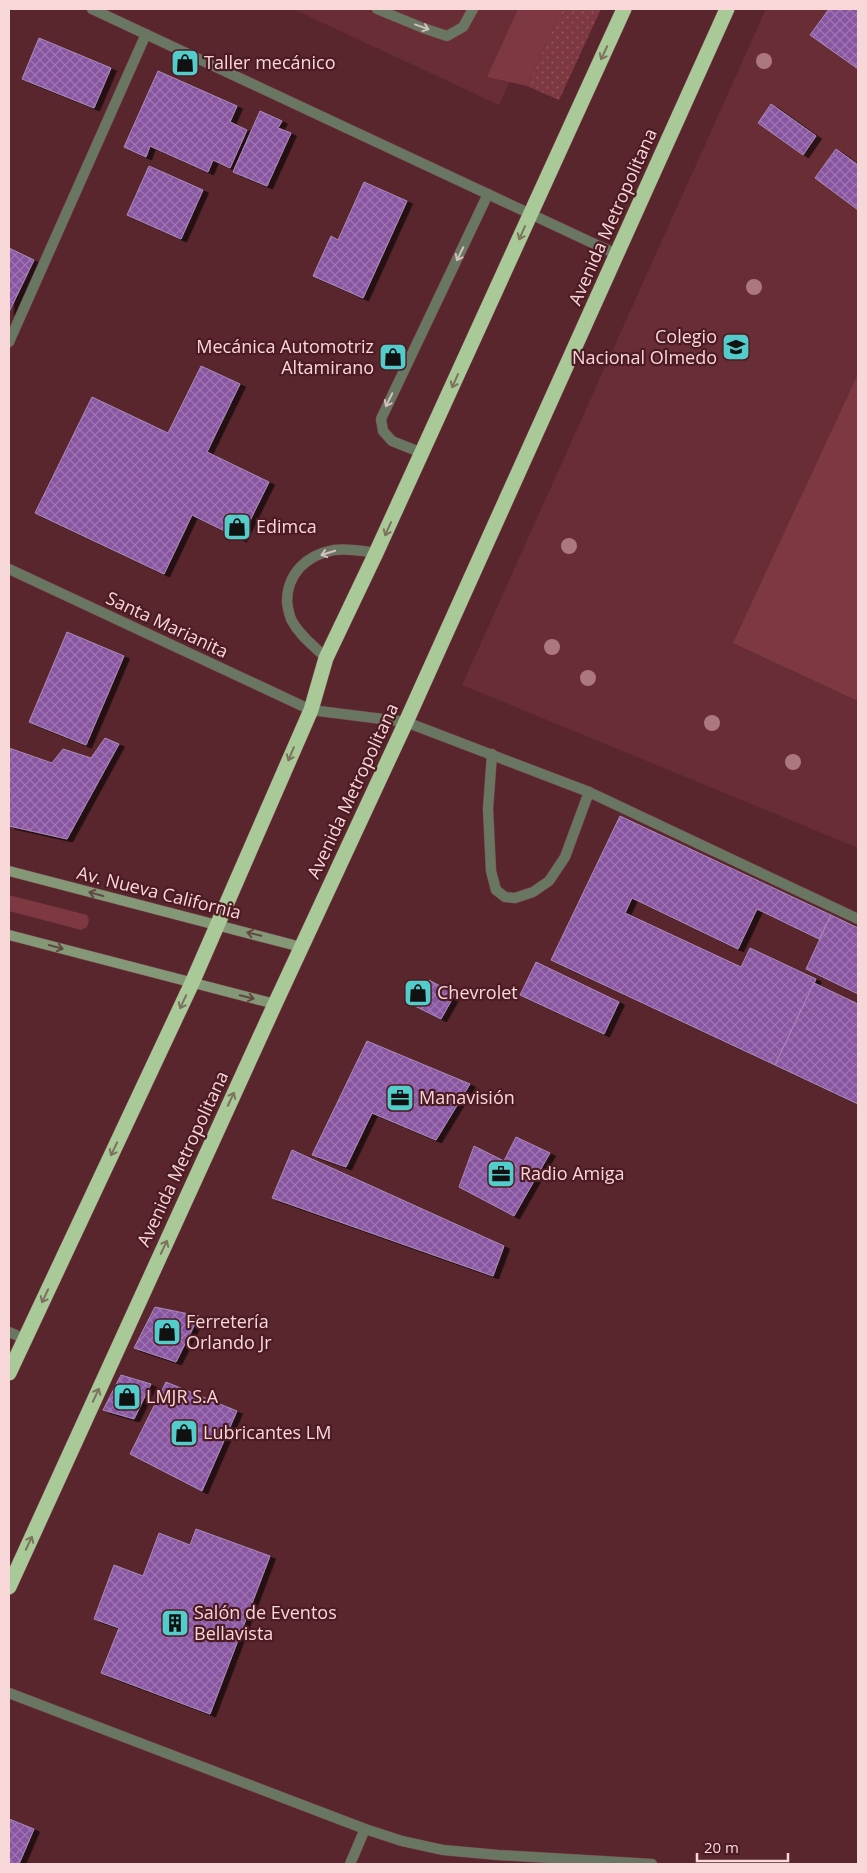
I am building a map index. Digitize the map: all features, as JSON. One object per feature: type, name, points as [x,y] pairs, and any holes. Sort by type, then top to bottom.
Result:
[{"type":"highway","points":[[9,1373],[192,983],[310,710],[326,658],[376,554],[624,9]]},
{"type":"highway","name":"Avenida Metropolitana","points":[[9,1587],[274,1004],[406,722],[727,9]]},
{"type":"street","points":[[92,9],[616,254]]},
{"type":"street","points":[[377,9],[422,28],[447,36],[463,27],[473,9]]},
{"type":"street","points":[[9,342],[146,34]]},
{"type":"street","points":[[422,453],[392,441],[383,431],[381,418],[488,194]]},
{"type":"street","points":[[326,658],[304,637],[291,620],[287,590],[295,571],[309,559],[334,550],[356,550],[376,554]]},
{"type":"street","name":"Santa Marianita","points":[[9,569],[310,710],[406,722],[492,754],[589,792],[858,919]]},
{"type":"street","points":[[492,754],[488,809],[491,871],[496,890],[505,897],[515,898],[533,892],[549,881],[565,857],[589,792]]},
{"type":"street","name":"Av. Nueva California","points":[[9,871],[301,947]]},
{"type":"street","points":[[9,935],[274,1004]]},
{"type":"street","points":[[9,1332],[25,1339]]},
{"type":"street","points":[[9,1693],[365,1829],[402,1841],[443,1850],[652,1864]]},
{"type":"street","points":[[350,1864],[365,1829]]},
{"type":"shaded area","points":[[293,9],[543,9],[499,105]]},
{"type":"shaded area","points":[[518,9],[562,9],[527,86],[487,77]]},
{"type":"shaded area","points":[[562,9],[601,9],[559,100],[527,86]]},
{"type":"shaded area","name":"Colegio Nacional Olmedo","points":[[766,9],[858,9],[858,848],[462,685]]},
{"type":"shaded area","points":[[858,374],[858,701],[733,643]]},
{"type":"shaded area","points":[[9,895],[87,915],[89,920],[87,927],[81,930],[9,911]]},
{"type":"building","points":[[829,9],[858,9],[858,69],[810,35]]},
{"type":"building","points":[[39,38],[111,68],[94,108],[22,79]]},
{"type":"building","points":[[158,71],[237,106],[230,122],[247,130],[230,168],[213,160],[208,172],[150,146],[146,157],[124,147]]},
{"type":"building","points":[[771,104],[816,136],[803,155],[758,123]]},
{"type":"building","points":[[260,111],[282,121],[278,128],[291,133],[267,186],[233,172]]},
{"type":"building","points":[[836,149],[858,165],[858,210],[815,178]]},
{"type":"building","points":[[149,166],[203,190],[181,239],[127,215]]},
{"type":"building","points":[[364,182],[407,201],[363,298],[313,276],[331,236],[338,240]]},
{"type":"building","points":[[9,248],[34,260],[9,312]]},
{"type":"building","points":[[201,366],[240,384],[207,452],[269,482],[241,539],[192,515],[164,574],[35,513],[92,397],[168,433]]},
{"type":"building","points":[[67,632],[124,656],[86,745],[29,722]]},
{"type":"building","points":[[105,738],[119,744],[67,839],[9,826],[9,748],[52,763],[63,749],[91,758]]},
{"type":"building","points":[[620,816],[831,915],[819,939],[757,909],[738,949],[632,898],[625,913],[741,967],[750,948],[816,979],[775,1065],[551,960]]},
{"type":"building","points":[[831,915],[858,928],[858,994],[806,969]]},
{"type":"building","points":[[536,962],[619,1002],[604,1034],[520,995]]},
{"type":"building","points":[[429,980],[455,994],[441,1019],[415,1006]]},
{"type":"building","points":[[814,983],[858,1004],[858,1104],[775,1065]]},
{"type":"building","name":"Manavisión","points":[[367,1041],[470,1084],[436,1140],[372,1113],[346,1167],[312,1155]]},
{"type":"building","name":"Radio Amiga","points":[[516,1137],[550,1153],[514,1216],[459,1187],[474,1146],[504,1161]]},
{"type":"building","points":[[292,1150],[504,1246],[493,1276],[272,1198]]},
{"type":"building","name":"Ferretería Orlando Jr","points":[[155,1307],[199,1316],[176,1362],[134,1348]]},
{"type":"building","name":"LMJR S.A","points":[[121,1375],[151,1384],[134,1419],[103,1410]]},
{"type":"building","name":"Lubricantes LM","points":[[166,1382],[237,1411],[202,1491],[130,1454]]},
{"type":"building","name":"Salón de Eventos Bellavista","points":[[196,1529],[270,1556],[210,1714],[101,1673],[119,1628],[94,1619],[114,1565],[143,1576],[159,1533],[190,1545]]},
{"type":"building","points":[[9,1819],[34,1829],[19,1864],[9,1864]]},
{"type":"place","name":"Taller mecánico","points":[[185,63]]},
{"type":"place","name":"Colegio Nacional Olmedo","points":[[736,347]]},
{"type":"place","name":"Mecánica Automotriz Altamirano","points":[[393,357]]},
{"type":"place","name":"Edimca","points":[[237,527]]},
{"type":"place","name":"Chevrolet","points":[[418,993]]},
{"type":"place","name":"Manavisión","points":[[400,1098]]},
{"type":"place","name":"Radio Amiga","points":[[501,1174]]},
{"type":"place","name":"Ferretería Orlando Jr","points":[[167,1332]]},
{"type":"place","name":"LMJR S.A","points":[[127,1397]]},
{"type":"place","name":"Lubricantes LM","points":[[184,1433]]},
{"type":"place","name":"Salón de Eventos Bellavista","points":[[175,1623]]}]
